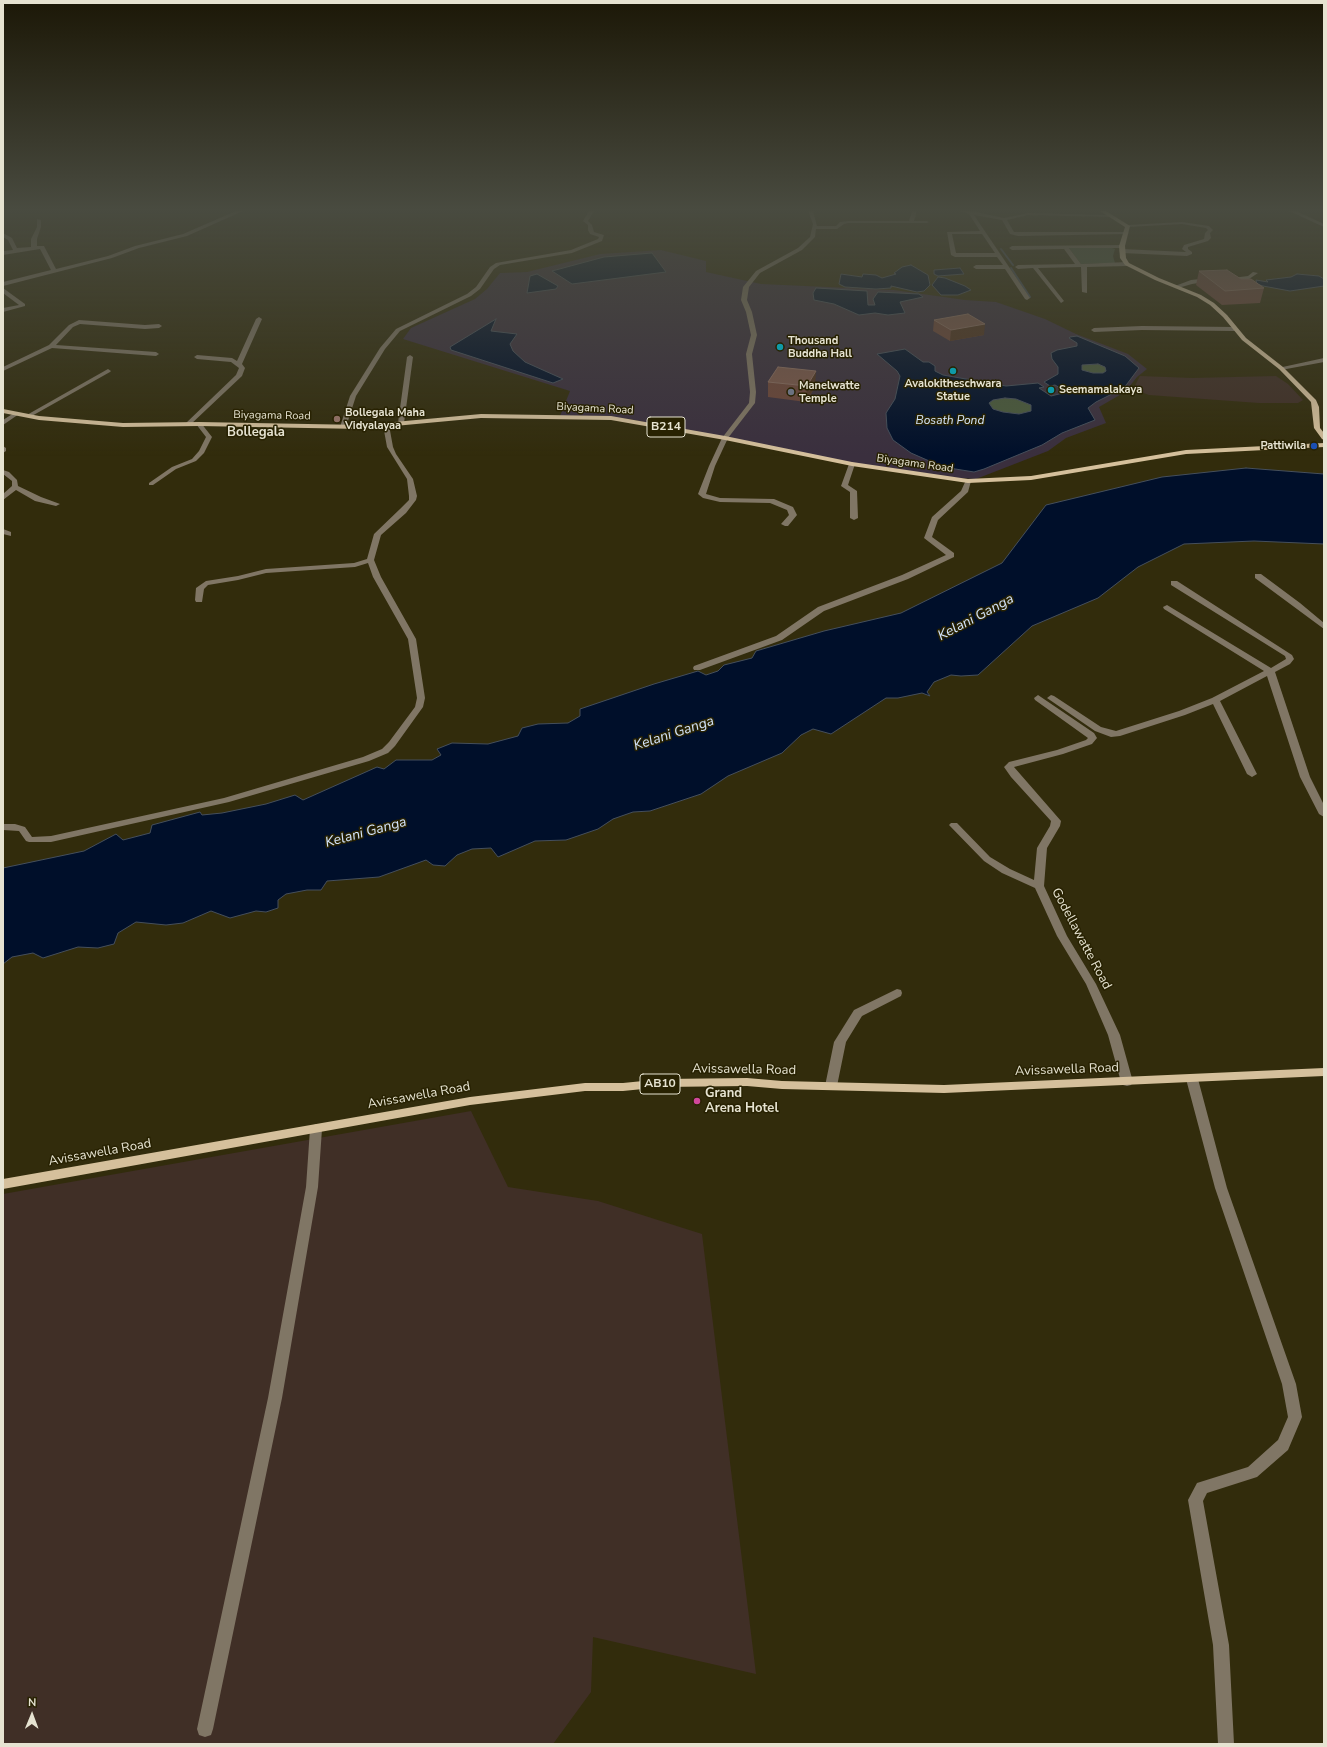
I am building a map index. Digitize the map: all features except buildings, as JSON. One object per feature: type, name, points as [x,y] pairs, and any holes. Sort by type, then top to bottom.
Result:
[{"type":"main road","points":[[1192,293],[1212,304],[1225,316],[1234,329],[1255,349],[1282,368],[1314,402],[1316,407],[1317,428],[1324,438]]},
{"type":"main road","name":"Biyagama Road","points":[[3,411],[28,416],[124,425],[199,424],[362,427],[481,416],[599,418],[628,420],[726,438],[852,464],[968,481],[1031,478],[1186,452],[1324,445]]},
{"type":"main road","name":"Avissawella Road","points":[[3,1184],[470,1101],[585,1087],[623,1087],[663,1083],[748,1082],[944,1089],[1324,1072]]},
{"type":"street","points":[[3,310],[23,305],[6,293]]},
{"type":"street","points":[[343,427],[353,396],[383,348],[398,330],[472,293]]},
{"type":"street","points":[[745,293],[744,300],[749,312],[754,335],[749,354],[750,379],[753,392],[752,403],[726,438],[712,466],[702,494],[706,497],[720,500],[771,501],[790,509],[793,515],[785,524]]},
{"type":"street","points":[[1023,293],[1027,298]]},
{"type":"street","points":[[1055,293],[1061,301]]},
{"type":"street","points":[[239,364],[259,319]]},
{"type":"street","points":[[3,368],[51,346],[71,326],[79,322],[145,327],[159,326]]},
{"type":"street","points":[[1094,330],[1142,328],[1234,329]]},
{"type":"street","points":[[51,346],[156,354]]},
{"type":"street","points":[[188,424],[239,376],[242,368],[239,364],[232,360],[198,357]]},
{"type":"street","points":[[401,423],[410,357]]},
{"type":"street","points":[[1282,368],[1324,360]]},
{"type":"street","points":[[28,416],[108,371]]},
{"type":"street","points":[[3,424],[16,414]]},
{"type":"street","points":[[151,484],[174,468],[194,460],[202,452],[208,437],[199,424]]},
{"type":"street","points":[[3,827],[15,827],[22,829],[29,839],[51,839],[226,800],[366,759],[385,751],[404,730],[419,707],[421,698],[412,638],[377,577],[370,560],[378,534],[403,511],[412,500],[413,496],[410,480],[390,447],[386,425]]},
{"type":"street","points":[[852,464],[844,486],[853,491],[854,518]]},
{"type":"street","points":[[3,472],[7,473],[14,481],[15,487]]},
{"type":"street","points":[[698,668],[779,638],[821,609],[893,582],[951,555],[928,538],[935,519],[964,492],[968,481]]},
{"type":"street","points":[[3,498],[15,487]]},
{"type":"street","points":[[15,487],[38,499],[56,504]]},
{"type":"street","points":[[199,600],[200,588],[206,583],[238,578],[266,571],[355,565],[370,560]]},
{"type":"street","points":[[1258,576],[1324,627]]},
{"type":"street","points":[[1051,698],[1098,729],[1110,734],[1122,732],[1182,713],[1214,700],[1249,683],[1290,659],[1288,655],[1174,583]]},
{"type":"street","points":[[1167,607],[1270,670],[1304,777],[1324,814]]},
{"type":"street","name":"Godellawatte Road","points":[[1038,698],[1092,735],[1093,738],[1089,742],[1060,752],[1012,764],[1009,767],[1014,775],[1056,821],[1055,826],[1042,848],[1039,886],[1062,936],[1091,984],[1114,1035],[1127,1082]]},
{"type":"street","points":[[1214,700],[1252,774]]},
{"type":"street","points":[[954,825],[987,859],[1006,871],[1039,886]]},
{"type":"street","points":[[831,1086],[840,1042],[858,1014],[897,993]]},
{"type":"street","points":[[1192,1079],[1221,1188],[1289,1384],[1295,1417],[1283,1445],[1252,1472],[1202,1488],[1195,1500],[1220,1645],[1226,1744]]},
{"type":"street","points":[[205,1729],[275,1398],[312,1187],[316,1128]]},
{"type":"shaded area","points":[[483,293],[912,293],[965,300],[996,302],[1045,319],[1076,334],[1128,354],[1147,369],[1137,377],[1125,392],[1099,407],[1106,423],[1066,438],[1048,451],[976,479],[941,477],[852,463],[629,419],[560,416],[570,391],[403,339],[411,328],[475,299]]},
{"type":"shaded area","points":[[1140,376],[1192,378],[1276,376],[1288,384],[1303,400],[1298,403],[1259,403],[1149,395],[1133,389]]},
{"type":"shaded area","points":[[471,1111],[508,1187],[598,1201],[702,1234],[756,1674],[593,1637],[591,1692],[553,1744],[3,1744],[3,1194]]},
{"type":"green space","points":[[1098,364],[1105,367],[1107,371],[1103,373],[1093,373],[1082,370],[1082,365]]},
{"type":"green space","points":[[1005,398],[1016,399],[1031,405],[1031,411],[1019,414],[1003,412],[993,409],[989,403],[993,400]]},
{"type":"water","points":[[813,293],[867,293],[868,305],[875,305],[873,299],[878,293],[919,294],[923,297],[900,302],[905,313],[888,315],[875,313],[859,315],[834,304],[814,300]]},
{"type":"water","points":[[939,293],[964,293],[958,295],[941,295]]},
{"type":"water","points":[[496,319],[491,331],[517,334],[510,344],[513,351],[525,362],[563,379],[553,383],[451,350],[450,347]]},
{"type":"water","name":"Bosath Pond","points":[[1077,336],[1125,356],[1139,368],[1124,388],[1096,402],[1088,408],[1095,420],[1062,433],[1042,445],[974,472],[943,467],[911,453],[893,440],[887,428],[886,413],[895,399],[900,376],[897,371],[877,354],[905,349],[923,362],[929,362],[935,366],[935,371],[943,375],[1006,386],[1038,383],[1044,387],[1039,388],[1051,396],[1067,392],[1055,385],[1050,386],[1044,382],[1058,374],[1058,367],[1052,359],[1051,353],[1057,350],[1077,346],[1077,343],[1069,338]],"holes":[[[1098,364],[1105,367],[1106,371],[1103,373],[1093,373],[1082,370],[1082,365]],[[1005,398],[1016,399],[1031,405],[1031,411],[1019,414],[1003,412],[993,409],[989,403],[993,400]]]},
{"type":"water","name":"Kelani Ganga","points":[[1246,468],[1324,474],[1324,544],[1254,541],[1184,544],[1138,567],[1098,598],[1032,626],[978,675],[951,675],[934,682],[927,692],[930,696],[922,693],[898,698],[886,698],[831,734],[813,729],[801,735],[782,753],[728,776],[701,794],[650,811],[633,812],[613,819],[598,829],[566,840],[535,841],[498,857],[491,848],[472,849],[457,855],[445,866],[433,865],[426,860],[379,877],[327,881],[321,890],[307,890],[286,894],[278,900],[278,908],[266,912],[256,911],[230,918],[211,911],[183,923],[166,925],[136,922],[118,933],[114,944],[98,948],[78,947],[43,958],[33,953],[12,957],[3,964],[3,868],[84,851],[116,834],[123,840],[150,833],[152,825],[200,812],[202,815],[222,813],[266,804],[295,795],[303,800],[377,767],[384,769],[396,760],[432,760],[441,755],[437,749],[452,743],[488,744],[518,736],[522,728],[538,724],[568,723],[580,716],[580,709],[654,684],[698,671],[706,675],[718,671],[724,665],[752,658],[756,651],[824,631],[901,613],[1002,563],[1046,505],[1162,477]]},
{"type":"waterway","points":[[1027,293],[1030,297]]},
{"type":"place","name":"Thousand Buddha Hall","points":[[780,347]]},
{"type":"place","name":"Avalokitheschwara Statue","points":[[953,371]]},
{"type":"place","name":"Seemamalakaya","points":[[1051,390]]},
{"type":"place","name":"Manelwatte Temple","points":[[791,392]]},
{"type":"place","name":"Bollegala Maha Vidyalayaa","points":[[337,419]]},
{"type":"place","name":"Pattiwila","points":[[1314,446]]},
{"type":"place","name":"Grand Arena Hotel","points":[[697,1101]]},
{"type":"district","name":"Bollegala","points":[[256,433]]}]
